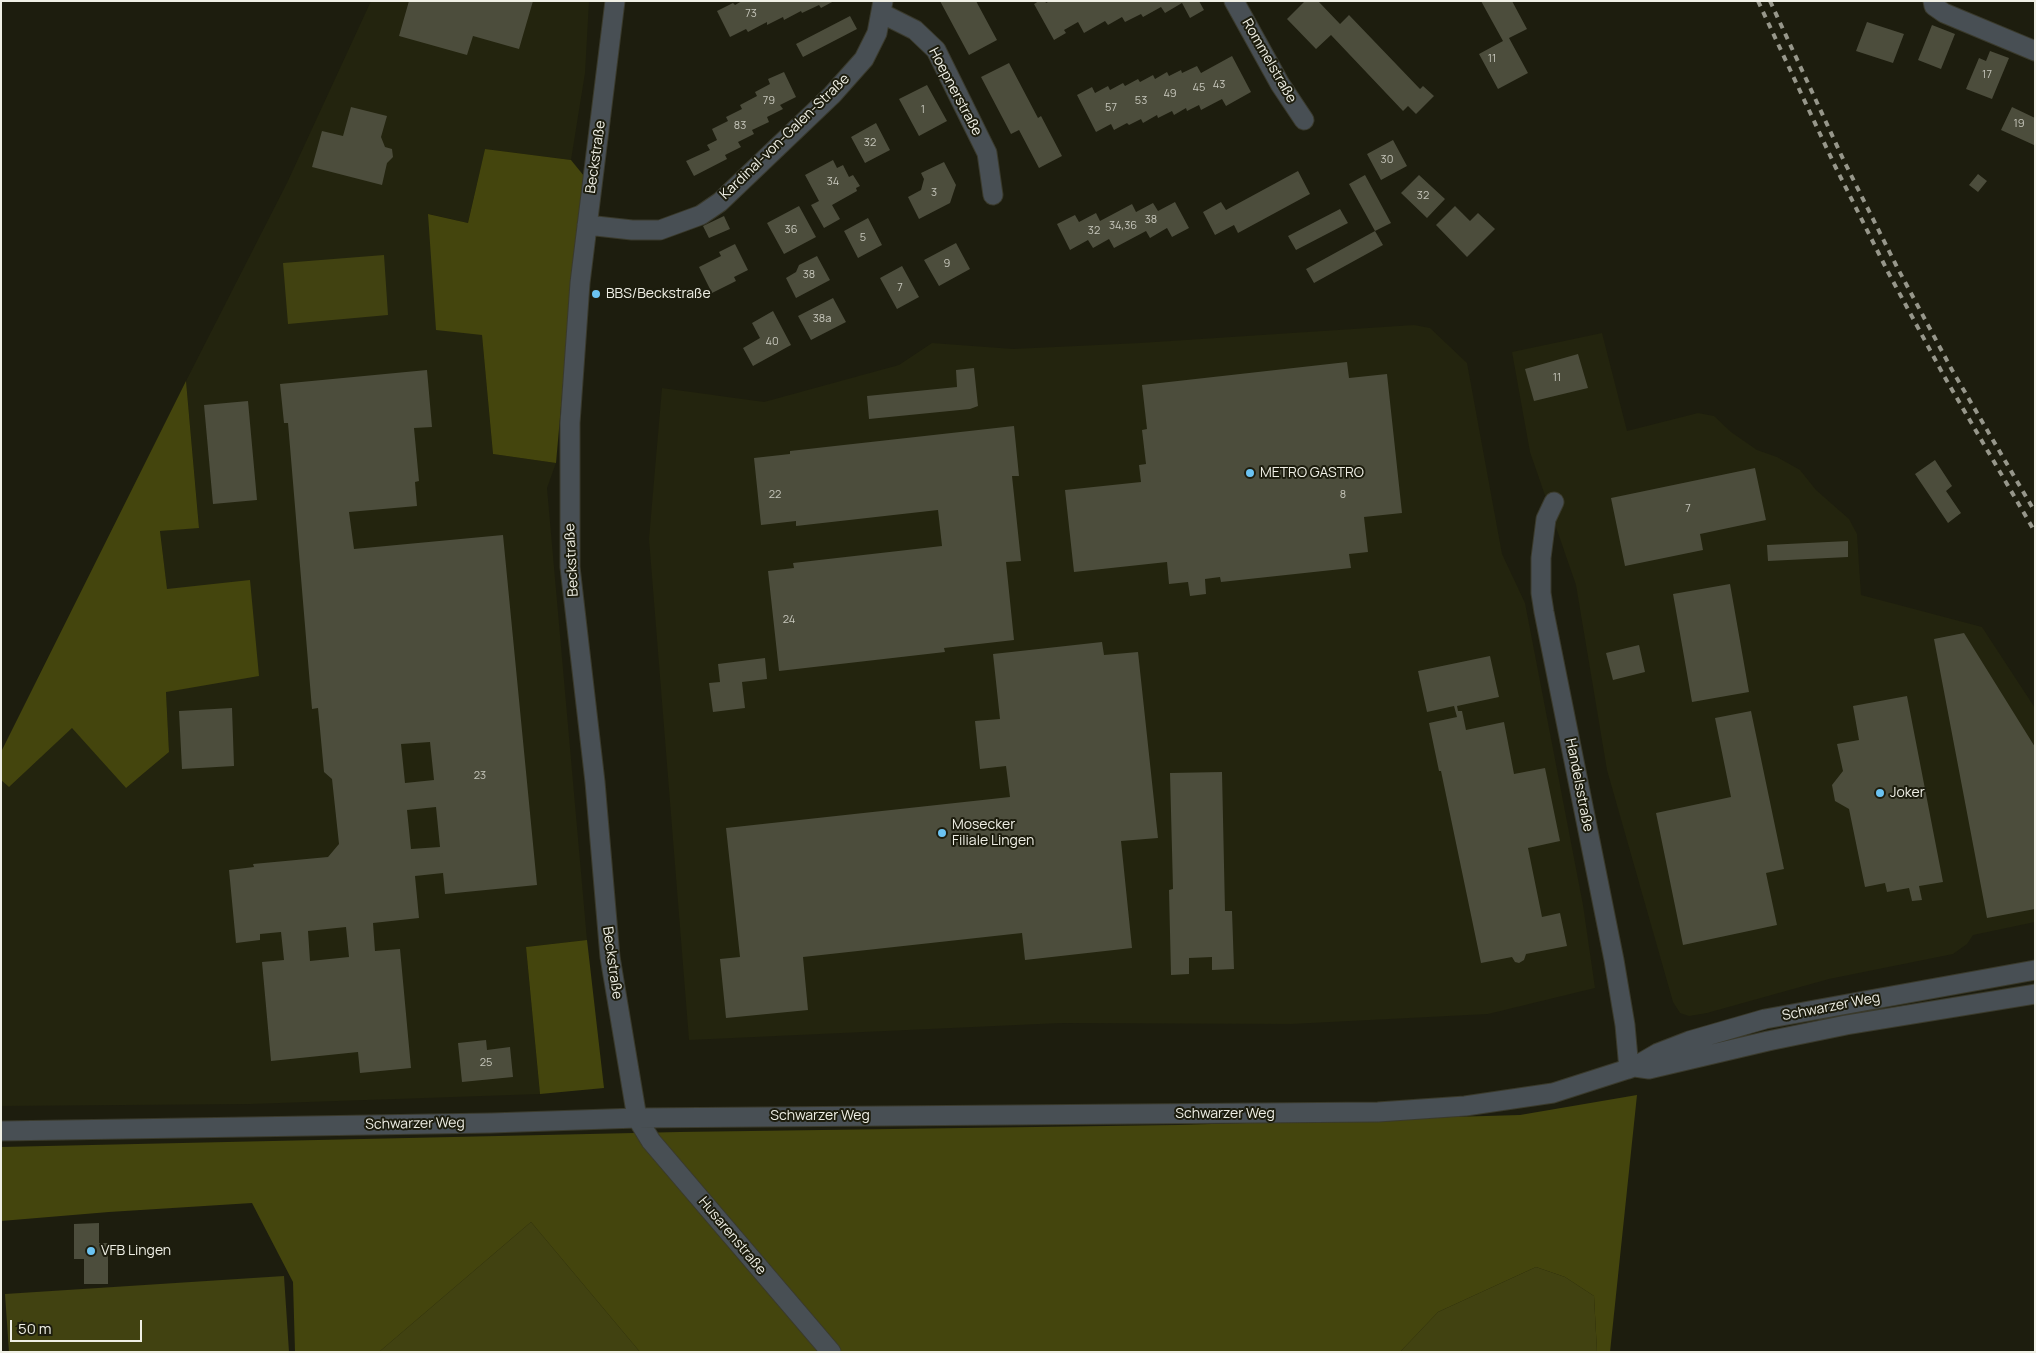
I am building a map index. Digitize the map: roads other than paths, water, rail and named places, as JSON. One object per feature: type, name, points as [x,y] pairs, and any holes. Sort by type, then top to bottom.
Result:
[{"type":"street","name":"Beckstraße","points":[[616,1],[587,225],[574,348],[570,423],[570,567],[594,782],[610,957],[637,1118]]},
{"type":"street","name":"Rommelstraße","points":[[1234,1],[1280,84],[1304,120]]},
{"type":"street","points":[[1933,1],[1934,6],[1944,13],[2035,51]]},
{"type":"street","name":"Kardinal-von-Galen-Straße","points":[[587,225],[632,230],[660,230],[701,215],[720,202],[832,94],[864,59],[877,32],[882,7]]},
{"type":"street","name":"Hoepnerstraße","points":[[882,7],[915,30],[936,50],[987,153],[994,195]]},
{"type":"street","name":"Handelsstraße","points":[[1554,502],[1546,519],[1541,558],[1541,593],[1614,960],[1632,1068]]},
{"type":"street","name":"Schwarzer Weg","points":[[1,1131],[637,1118],[1378,1112],[1466,1106],[1553,1093],[1632,1068],[1658,1053],[1689,1041],[1765,1019],[2035,970]]},
{"type":"street","name":"Schwarzer Weg","points":[[1632,1068],[1649,1069],[1768,1040],[2035,994]]},
{"type":"street","name":"Husarenstraße","points":[[637,1118],[651,1141],[831,1352]]},
{"type":"railway","points":[[1758,1],[1835,166],[1888,272],[1944,376],[2035,532]]},
{"type":"railway","points":[[1770,1],[1844,161],[1897,267],[1952,370],[2035,512]]},
{"type":"place","name":"BBS/Beckstraße","points":[[596,294]]},
{"type":"place","name":"METRO GASTRO","points":[[1250,473]]},
{"type":"place","name":"Joker","points":[[1880,793]]},
{"type":"place","name":"Mosecker Filiale Lingen","points":[[942,833]]},
{"type":"place","name":"VFB Lingen","points":[[91,1251]]}]
